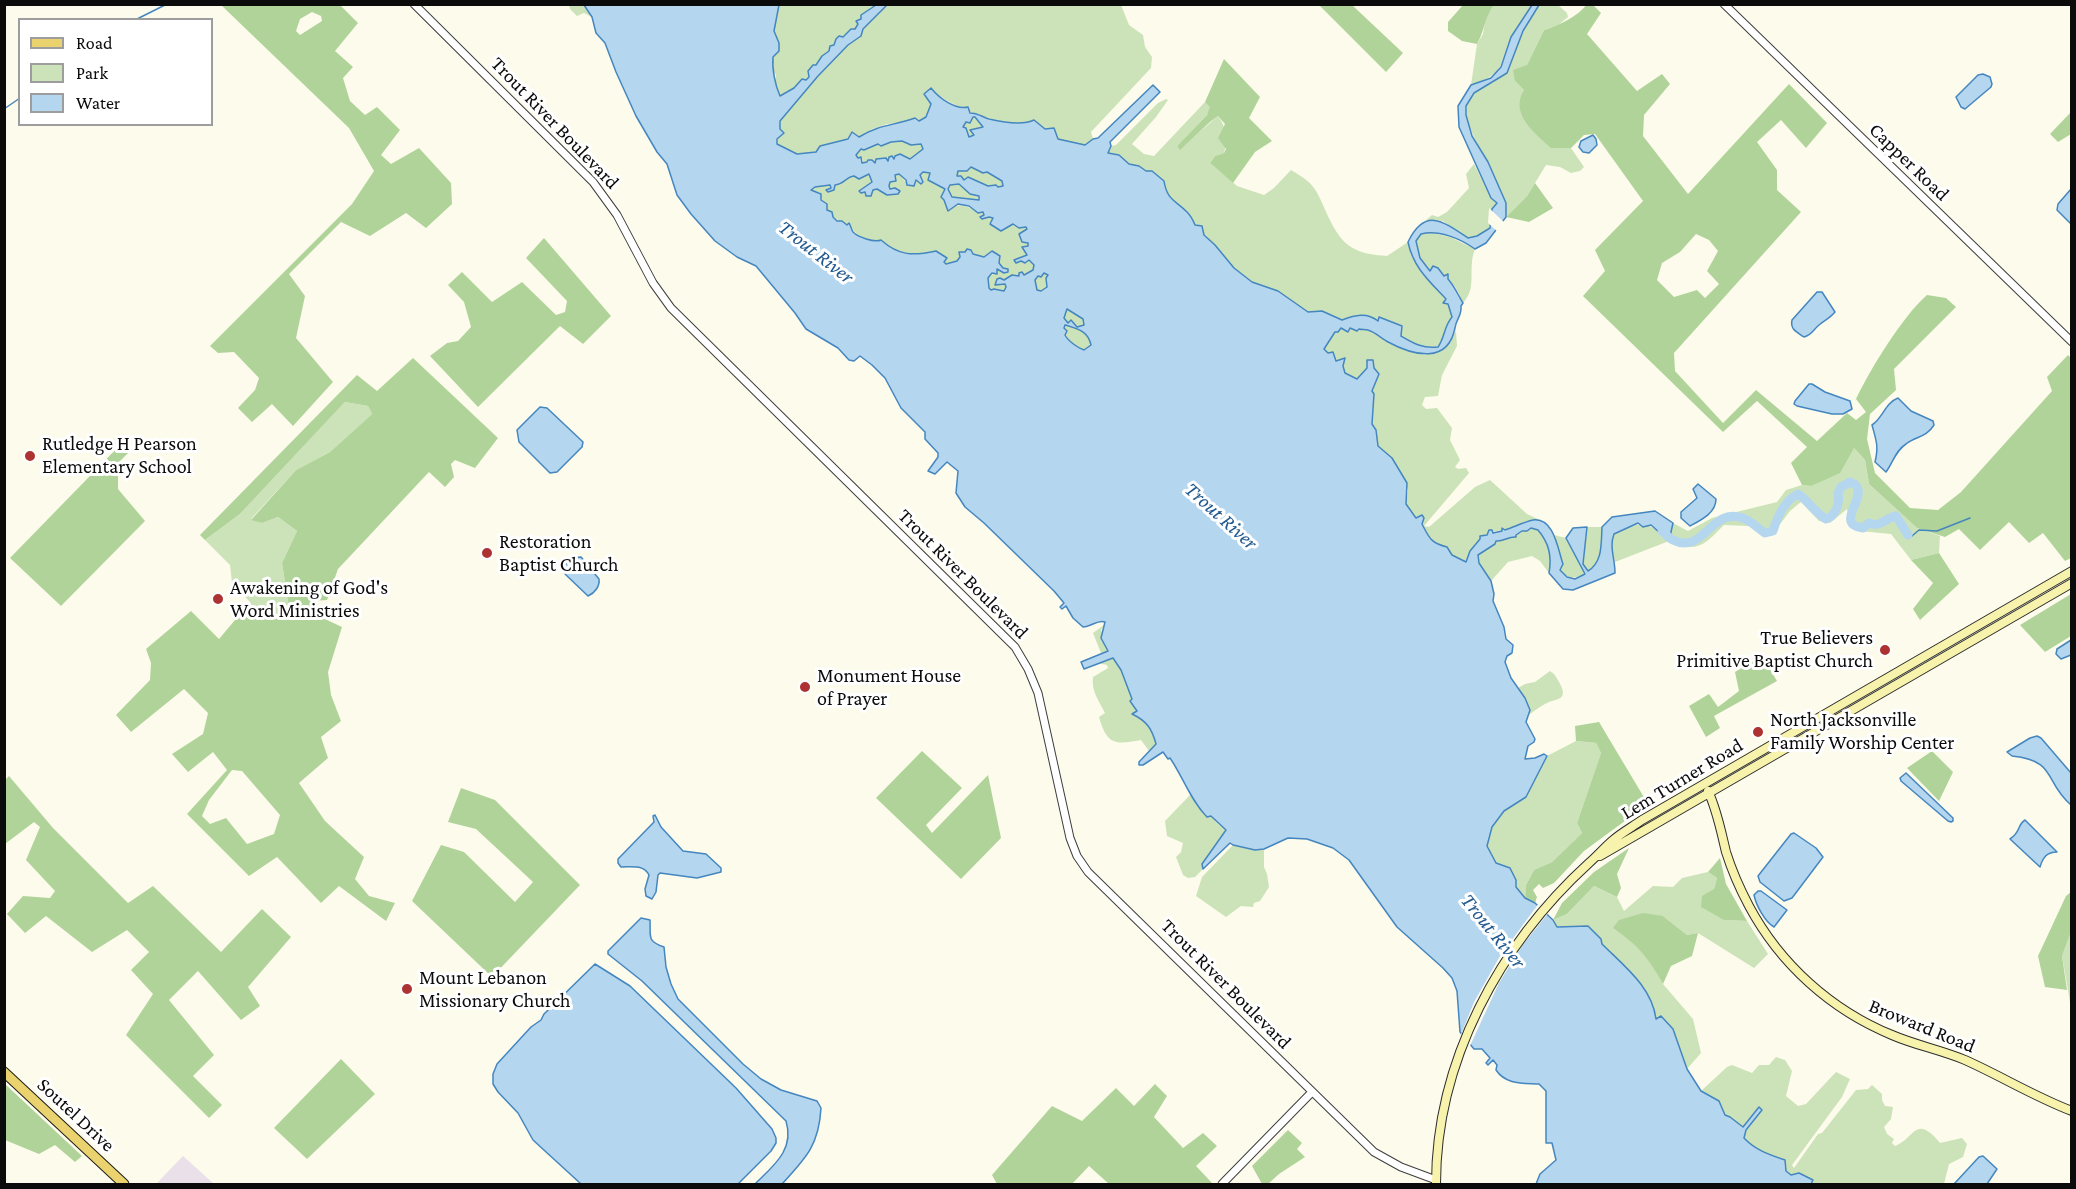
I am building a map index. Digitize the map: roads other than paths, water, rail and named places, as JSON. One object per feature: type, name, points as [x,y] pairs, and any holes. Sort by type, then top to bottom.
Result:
[{"type":"main road","name":"Lem Turner Road","points":[[1436,1182],[1444,1109],[1463,1046],[1486,994],[1507,958],[1550,901],[1611,842],[1705,784],[2072,571]]},
{"type":"main road","name":"Lem Turner Road","points":[[1594,859],[2072,583]]},
{"type":"main road","points":[[2032,594],[2037,603]]},
{"type":"main road","name":"Broward Road","points":[[1705,784],[1710,793],[1731,868],[1749,906],[1779,951],[1811,985],[1841,1008],[1877,1028],[1970,1062],[2072,1111]]},
{"type":"main road","name":"Soutel Drive","points":[[4,1072],[124,1185]]},
{"type":"street","name":"Trout River Boulevard","points":[[414,4],[593,182],[617,215],[653,283],[671,308],[1015,647],[1038,693],[1073,848],[1103,887],[1374,1152],[1436,1182]]},
{"type":"street","name":"Capper Road","points":[[1724,4],[2072,342]]},
{"type":"street","points":[[1222,1185],[1312,1092]]},
{"type":"water","name":"Trout River","points":[[584,5],[779,5],[774,31],[779,43],[779,51],[773,57],[773,62],[774,77],[780,96],[794,88],[802,79],[806,80],[809,77],[808,71],[813,65],[816,65],[829,51],[830,46],[834,45],[839,36],[843,37],[851,29],[855,29],[858,24],[856,21],[861,19],[861,15],[876,5],[887,5],[863,29],[861,36],[848,45],[818,76],[780,121],[780,129],[784,133],[777,139],[777,144],[797,154],[816,152],[820,146],[848,139],[852,132],[859,137],[880,127],[915,118],[919,121],[926,117],[931,104],[924,94],[931,88],[948,102],[958,107],[968,107],[970,113],[1006,122],[1024,123],[1034,120],[1045,129],[1054,128],[1058,139],[1085,145],[1098,138],[1153,85],[1160,92],[1110,142],[1108,153],[1119,155],[1129,164],[1152,171],[1164,181],[1172,199],[1188,213],[1195,225],[1202,226],[1204,235],[1234,268],[1252,282],[1278,291],[1308,312],[1322,311],[1342,320],[1361,315],[1370,316],[1378,321],[1379,317],[1402,326],[1401,336],[1405,339],[1418,345],[1438,347],[1452,317],[1448,304],[1443,303],[1446,299],[1418,266],[1408,242],[1414,231],[1428,221],[1435,220],[1443,223],[1468,238],[1477,236],[1490,228],[1492,209],[1497,203],[1491,198],[1459,127],[1458,106],[1471,85],[1491,78],[1501,67],[1511,37],[1532,5],[1539,5],[1523,31],[1507,73],[1474,93],[1466,106],[1472,136],[1488,162],[1506,203],[1506,217],[1486,243],[1475,249],[1456,239],[1435,233],[1421,234],[1416,241],[1420,258],[1430,271],[1433,266],[1438,268],[1444,276],[1448,274],[1448,279],[1463,303],[1451,340],[1438,352],[1419,353],[1398,347],[1368,330],[1359,329],[1357,331],[1350,328],[1348,332],[1341,328],[1335,332],[1324,349],[1328,353],[1333,352],[1336,361],[1345,358],[1343,366],[1345,373],[1357,379],[1367,368],[1367,360],[1373,360],[1374,368],[1379,374],[1372,391],[1374,394],[1372,424],[1376,430],[1378,446],[1392,458],[1407,483],[1406,504],[1416,518],[1422,515],[1424,518],[1422,524],[1429,536],[1437,544],[1447,547],[1452,555],[1466,562],[1480,536],[1487,535],[1489,530],[1493,533],[1502,531],[1502,528],[1505,530],[1533,520],[1540,520],[1546,524],[1554,536],[1563,564],[1560,570],[1567,577],[1575,579],[1585,574],[1566,538],[1573,528],[1587,527],[1583,564],[1588,571],[1599,557],[1602,527],[1612,517],[1655,511],[1673,523],[1669,541],[1651,525],[1643,527],[1638,523],[1614,534],[1612,548],[1615,573],[1573,590],[1563,589],[1549,573],[1549,550],[1538,530],[1531,528],[1522,531],[1516,537],[1496,541],[1478,555],[1479,563],[1491,581],[1493,601],[1504,627],[1506,639],[1513,645],[1512,653],[1507,656],[1505,662],[1511,678],[1525,698],[1530,710],[1526,722],[1535,739],[1528,746],[1525,759],[1544,754],[1547,756],[1526,797],[1504,811],[1492,827],[1487,846],[1496,863],[1510,868],[1516,880],[1516,887],[1525,898],[1535,903],[1557,927],[1588,926],[1601,939],[1602,944],[1643,987],[1656,1019],[1661,1016],[1673,1029],[1687,1069],[1701,1091],[1719,1101],[1725,1115],[1743,1127],[1759,1107],[1762,1110],[1746,1130],[1744,1138],[1758,1149],[1785,1160],[1786,1171],[1791,1175],[1799,1173],[1813,1180],[1811,1184],[1536,1184],[1540,1174],[1556,1160],[1552,1143],[1546,1143],[1546,1091],[1539,1084],[1510,1081],[1500,1075],[1493,1060],[1488,1065],[1486,1063],[1490,1058],[1482,1049],[1474,1049],[1460,1032],[1457,991],[1452,978],[1397,927],[1349,860],[1333,848],[1307,839],[1288,838],[1264,849],[1255,850],[1230,843],[1203,869],[1202,864],[1226,830],[1211,816],[1207,817],[1201,811],[1170,758],[1168,759],[1163,752],[1143,765],[1139,765],[1139,762],[1156,744],[1148,726],[1132,714],[1137,711],[1130,701],[1132,699],[1121,670],[1113,658],[1084,669],[1081,662],[1108,651],[1101,638],[1105,622],[1083,627],[1073,618],[1066,606],[1062,609],[1060,607],[1064,603],[1054,591],[965,507],[956,493],[958,471],[947,462],[935,474],[928,471],[938,457],[938,453],[925,439],[925,432],[901,408],[885,378],[860,356],[854,361],[849,360],[838,348],[806,329],[756,266],[737,257],[715,241],[691,214],[677,195],[667,164],[657,152],[636,116],[605,43],[596,33],[592,17]],"holes":[[[975,117],[983,127],[970,130],[974,135],[969,137],[966,128],[963,127],[966,122],[970,123]],[[902,141],[911,145],[921,144],[923,149],[910,159],[900,154],[894,159],[892,156],[889,157],[888,161],[886,158],[876,159],[875,163],[872,160],[862,163],[861,157],[858,158],[856,155],[861,149],[864,150],[878,144],[881,146]],[[971,167],[983,173],[987,172],[1002,181],[1003,186],[988,186],[968,177],[964,180],[961,176],[957,176],[958,171],[967,171]],[[923,172],[930,173],[928,180],[945,189],[941,197],[948,211],[958,204],[969,206],[978,213],[983,212],[984,215],[980,217],[982,219],[993,218],[990,224],[1001,231],[1013,224],[1019,228],[1026,227],[1027,229],[1019,234],[1022,242],[1028,243],[1028,246],[1022,247],[1027,255],[1014,260],[1016,263],[1021,261],[1025,263],[1029,260],[1034,265],[1033,270],[1024,275],[1022,272],[1019,276],[1012,275],[1004,280],[997,279],[995,285],[1005,284],[1004,291],[991,290],[988,278],[992,273],[997,274],[997,269],[1004,273],[1008,272],[1008,269],[1003,268],[999,263],[1000,256],[992,251],[984,257],[973,254],[967,249],[965,252],[959,252],[960,257],[957,261],[946,264],[944,262],[947,258],[936,251],[920,254],[900,252],[881,240],[870,240],[855,234],[849,223],[847,225],[842,221],[837,221],[832,212],[827,210],[827,204],[821,200],[821,194],[811,190],[815,187],[830,185],[831,188],[826,190],[828,192],[834,190],[835,185],[851,177],[859,179],[869,174],[872,182],[859,191],[865,192],[866,196],[871,196],[873,190],[877,189],[887,195],[898,194],[900,191],[895,188],[890,189],[889,186],[890,182],[896,181],[895,175],[899,174],[906,180],[907,185],[914,186],[916,180],[921,184],[923,182],[920,175]],[[959,184],[970,194],[979,196],[979,200],[952,197],[948,189],[950,185]],[[1044,273],[1048,275],[1047,287],[1041,291],[1037,290],[1035,280],[1038,276],[1041,277]],[[1067,309],[1083,319],[1084,325],[1077,327],[1071,320],[1068,323],[1064,318]],[[1065,325],[1082,331],[1090,340],[1091,345],[1084,350],[1079,348],[1066,337],[1067,331],[1064,328]]]},
{"type":"water","points":[[1983,74],[1990,77],[1991,87],[1965,109],[1961,107],[1956,97],[1978,75]]},
{"type":"water","points":[[1593,135],[1597,145],[1589,153],[1583,152],[1579,147],[1581,141]]},
{"type":"water","points":[[2071,189],[2072,223],[2070,223],[2057,210],[2058,204]]},
{"type":"water","points":[[1817,292],[1822,292],[1835,312],[1811,334],[1804,337],[1793,328],[1792,320]]},
{"type":"water","points":[[1809,384],[1850,401],[1852,409],[1843,414],[1832,414],[1797,406],[1794,404],[1795,401]]},
{"type":"water","points":[[1898,398],[1911,411],[1933,421],[1934,425],[1924,435],[1902,447],[1886,472],[1875,462],[1877,447],[1872,425],[1890,403]]},
{"type":"water","points":[[540,407],[547,408],[583,442],[582,447],[557,472],[550,473],[519,442],[517,430]]},
{"type":"water","points":[[1698,484],[1716,499],[1707,516],[1690,526],[1681,518],[1681,512],[1697,498],[1693,489]]},
{"type":"water","points":[[581,557],[599,579],[596,589],[588,596],[563,570],[570,560]]},
{"type":"water","points":[[2071,640],[2071,655],[2061,659],[2056,654],[2057,649]]},
{"type":"water","points":[[2037,736],[2071,773],[2071,805],[2056,788],[2044,767],[2037,762],[2012,756],[2007,752]]},
{"type":"water","points":[[1906,773],[1953,818],[1953,821],[1948,821],[1901,781],[1900,778]]},
{"type":"water","points":[[655,815],[661,827],[683,851],[706,854],[721,868],[721,872],[697,878],[660,873],[652,899],[646,896],[645,889],[649,875],[646,871],[636,867],[621,867],[618,859],[654,822],[653,816]]},
{"type":"water","points":[[2025,820],[2057,852],[2046,856],[2040,867],[2010,839]]},
{"type":"water","points":[[1794,833],[1816,848],[1823,857],[1792,898],[1784,901],[1760,882],[1758,876]]},
{"type":"water","points":[[1758,891],[1787,910],[1774,927],[1764,917],[1757,904],[1754,895]]},
{"type":"water","points":[[641,918],[650,920],[652,940],[664,947],[666,967],[678,999],[761,1079],[781,1090],[817,1101],[821,1108],[820,1121],[810,1150],[782,1184],[755,1184],[781,1157],[785,1149],[788,1131],[786,1121],[642,981],[608,954],[608,951]]},
{"type":"water","points":[[595,964],[630,986],[736,1088],[772,1129],[776,1143],[738,1184],[581,1184],[533,1140],[518,1113],[498,1092],[493,1084],[493,1074],[497,1064]]},
{"type":"water","points":[[1983,1156],[1997,1169],[1987,1184],[1954,1184],[1979,1157]]},
{"type":"waterway","points":[[139,18],[167,4]]},
{"type":"waterway","points":[[4,109],[18,99]]},
{"type":"waterway","points":[[1662,531],[1673,540],[1684,543],[1693,541],[1724,518],[1734,516],[1748,520],[1765,533],[1773,531],[1785,505],[1798,494],[1826,519],[1836,509],[1841,487],[1850,482],[1857,486],[1858,492],[1851,514],[1854,525],[1863,528],[1869,523],[1879,524],[1896,516],[1908,535]]},
{"type":"waterway","points":[[1908,535],[1912,536],[1919,530],[1937,531],[1970,518]]},
{"type":"place","name":"Rutledge H Pearson Elementary School","points":[[30,456]]},
{"type":"place","name":"Restoration Baptist Church","points":[[487,553]]},
{"type":"place","name":"Awakening of God's Word Ministries","points":[[218,599]]},
{"type":"place","name":"True Believers Primitive Baptist Church","points":[[1885,650]]},
{"type":"place","name":"Monument House of Prayer","points":[[805,687]]},
{"type":"place","name":"North Jacksonville Family Worship Center","points":[[1758,732]]},
{"type":"place","name":"Mount Lebanon Missionary Church","points":[[407,989]]}]
